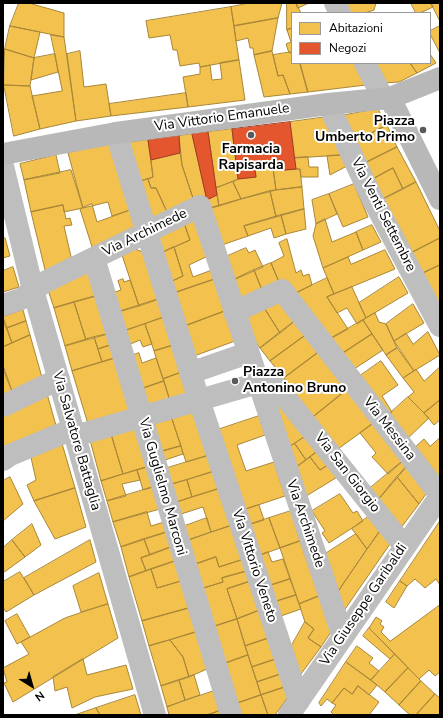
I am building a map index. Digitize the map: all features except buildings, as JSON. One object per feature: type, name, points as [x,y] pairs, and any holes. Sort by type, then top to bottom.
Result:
[{"type":"street","points":[[335,3],[340,12]]},
{"type":"street","points":[[366,64],[387,98],[440,199]]},
{"type":"street","name":"Via Vittorio Emanuele","points":[[3,154],[116,133],[328,104],[387,98],[440,78]]},
{"type":"street","name":"Via Venti Settembre","points":[[328,104],[372,198],[440,326]]},
{"type":"street","points":[[116,133],[188,366],[245,345]]},
{"type":"street","name":"Via Salvatore Battaglia","points":[[3,166],[33,290],[155,715]]},
{"type":"street","name":"Via Archimede","points":[[3,305],[21,299],[45,282],[200,206],[343,637]]},
{"type":"street","name":"Via Guglielmo Marconi","points":[[94,258],[231,715]]},
{"type":"street","name":"Via Messina","points":[[234,312],[282,290],[440,496]]},
{"type":"street","name":"Via Vittorio Veneto","points":[[188,366],[196,401],[210,432],[294,708]]},
{"type":"street","points":[[3,406],[58,379]]},
{"type":"street","points":[[3,460],[10,455],[74,432],[142,417],[258,383]]},
{"type":"street","name":"Via San Giorgio","points":[[258,383],[277,386],[405,547]]},
{"type":"street","name":"Via Giuseppe Garibaldi","points":[[294,708],[440,496]]},
{"type":"place","name":"Piazza Umberto Primo","points":[[423,130]]},
{"type":"place","name":"Farmacia Rapisarda","points":[[251,135]]},
{"type":"place","name":"Piazza Antonino Bruno","points":[[235,381]]}]
